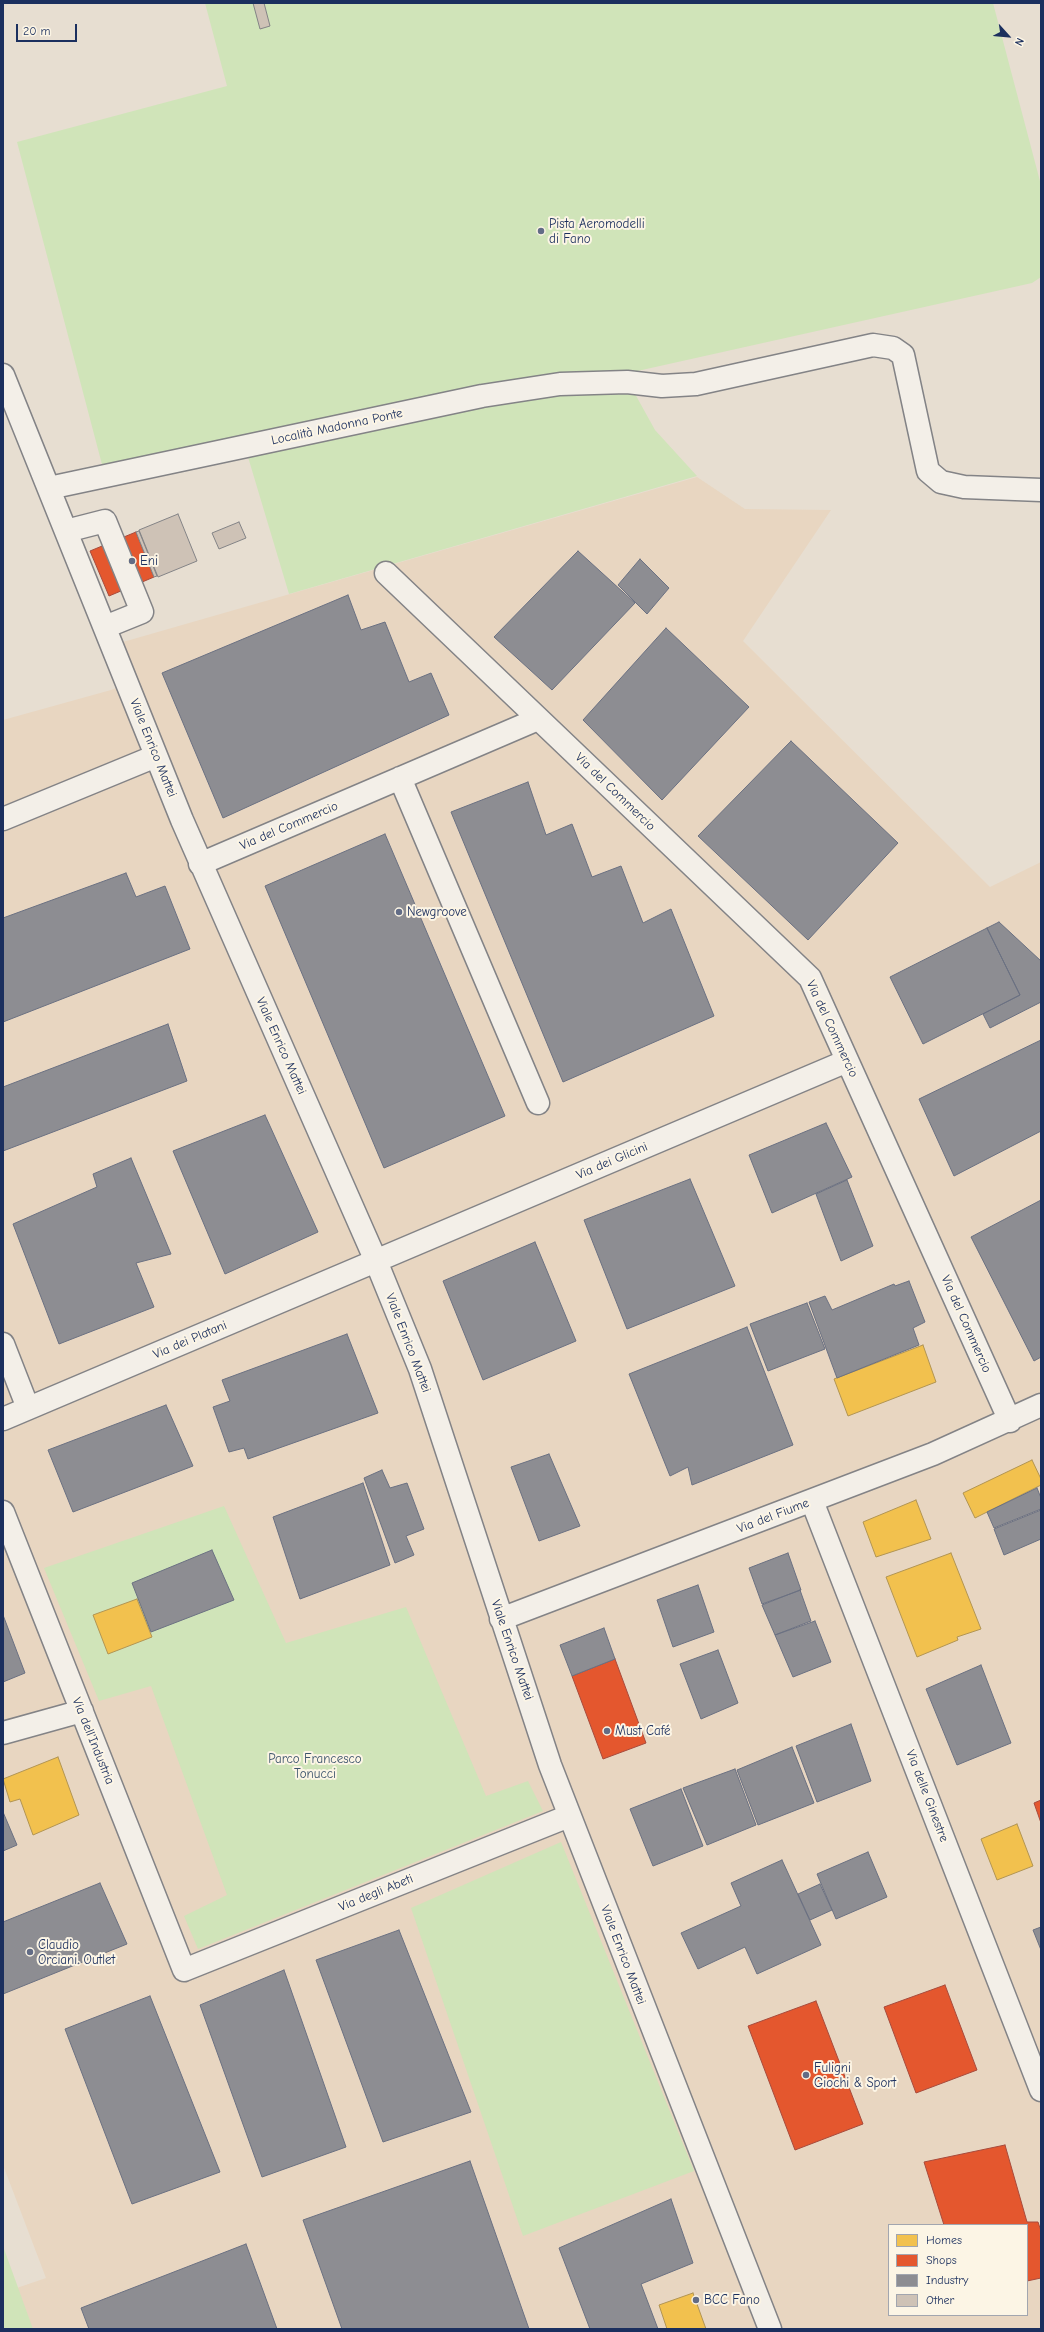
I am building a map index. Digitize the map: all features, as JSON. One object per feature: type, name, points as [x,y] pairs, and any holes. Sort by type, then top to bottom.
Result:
[{"type":"street","name":"Località Madonna Ponte","points":[[49,488],[482,396],[560,384],[627,382],[662,386],[696,384],[873,345],[893,348],[903,355],[928,471],[941,482],[964,487],[1041,490]]},
{"type":"street","name":"Viale Enrico Mattei","points":[[3,375],[200,864],[376,1261],[420,1369],[501,1619],[569,1816],[770,2329]]},
{"type":"street","points":[[66,531],[104,521],[142,612],[105,627]]},
{"type":"street","name":"Via del Commercio","points":[[386,573],[810,978],[1010,1421]]},
{"type":"street","name":"Via del Commercio","points":[[200,864],[538,719]]},
{"type":"street","points":[[3,819],[156,756]]},
{"type":"street","points":[[400,778],[538,1103]]},
{"type":"street","name":"Via dei Glicini","points":[[376,1261],[847,1061]]},
{"type":"street","name":"Via dei Platani","points":[[3,1419],[376,1261]]},
{"type":"street","points":[[3,1344],[28,1408]]},
{"type":"street","name":"Via del Fiume","points":[[501,1619],[933,1454],[1010,1421],[1041,1405]]},
{"type":"street","name":"Via delle Ginestre","points":[[812,1501],[1036,2062],[1041,2090]]},
{"type":"street","name":"Via dell'Industria","points":[[3,1512],[184,1970]]},
{"type":"street","points":[[3,1733],[82,1711]]},
{"type":"street","name":"Via degli Abeti","points":[[184,1970],[569,1816]]},
{"type":"shaded area","points":[[697,477],[745,509],[831,510],[743,641],[990,887],[1041,862],[1041,2329],[26,2329],[8,2291],[46,2278],[3,2165],[3,720],[111,690],[138,680],[123,642]]},
{"type":"green space","name":"Pista Aeromodelli di Fano","points":[[205,3],[993,3],[1041,185],[1041,277],[1032,283],[624,374],[655,430],[697,476],[289,594],[248,457],[618,375],[104,472],[17,142],[227,86]]},
{"type":"green space","name":"Parco Francesco Tonucci","points":[[224,1506],[286,1643],[406,1607],[486,1796],[528,1781],[543,1811],[198,1949],[184,1916],[227,1895],[151,1686],[99,1701],[44,1568]]},
{"type":"green space","points":[[561,1842],[694,2171],[523,2236],[411,1908]]},
{"type":"green space","points":[[3,2246],[33,2329],[3,2329]]},
{"type":"building: Homes","points":[[923,1345],[936,1382],[848,1416],[834,1379]]},
{"type":"building: Homes","points":[[1032,1460],[1041,1479],[1041,1485],[975,1518],[963,1493]]},
{"type":"building: Homes","points":[[916,1500],[931,1539],[876,1557],[863,1522]]},
{"type":"building: Homes","points":[[951,1553],[981,1629],[957,1637],[958,1640],[917,1657],[886,1577]]},
{"type":"building: Homes","points":[[137,1599],[152,1637],[108,1654],[93,1615]]},
{"type":"building: Homes","points":[[58,1757],[79,1815],[33,1835],[20,1799],[10,1802],[3,1779]]},
{"type":"building: Homes","points":[[1017,1824],[1033,1866],[997,1880],[981,1839]]},
{"type":"building: Homes","points":[[693,2293],[706,2329],[667,2329],[659,2305]]},
{"type":"building: Shops","points":[[136,532],[154,577],[109,596],[90,551]]},
{"type":"building: Shops","points":[[615,1659],[646,1743],[603,1759],[572,1676]]},
{"type":"building: Shops","points":[[1041,1800],[1041,1823],[1034,1803]]},
{"type":"building: Shops","points":[[945,1985],[977,2070],[916,2093],[884,2007]]},
{"type":"building: Shops","name":"Fuligni Giochi & Sport","points":[[816,2001],[863,2124],[795,2150],[748,2026]]},
{"type":"building: Shops","points":[[1005,2145],[1027,2222],[1038,2222],[1041,2231],[1041,2278],[1028,2281],[1028,2224],[944,2224],[924,2162]]},
{"type":"building: Industry","points":[[578,551],[635,603],[552,690],[494,637]]},
{"type":"building: Industry","points":[[640,559],[669,588],[647,614],[618,585]]},
{"type":"building: Industry","points":[[348,595],[361,630],[385,622],[409,682],[431,673],[449,715],[223,818],[162,673]]},
{"type":"building: Industry","points":[[666,628],[749,707],[662,800],[583,720]]},
{"type":"building: Industry","points":[[791,741],[898,843],[808,940],[698,836]]},
{"type":"building: Industry","points":[[528,782],[546,835],[572,824],[592,877],[621,866],[643,923],[671,909],[714,1016],[563,1082],[451,812]]},
{"type":"building: Industry","points":[[385,834],[505,1116],[384,1168],[265,886]]},
{"type":"building: Industry","points":[[126,873],[136,897],[165,886],[190,949],[3,1022],[3,918]]},
{"type":"building: Industry","points":[[999,922],[1041,961],[1041,1002],[990,1028],[983,1014],[1020,995],[987,928]]},
{"type":"building: Industry","points":[[987,928],[1020,995],[923,1044],[890,977]]},
{"type":"building: Industry","points":[[168,1024],[187,1081],[3,1151],[3,1087]]},
{"type":"building: Industry","points":[[1041,1040],[1041,1131],[954,1176],[919,1099]]},
{"type":"building: Industry","points":[[265,1115],[318,1232],[225,1274],[173,1151]]},
{"type":"building: Industry","points":[[826,1123],[852,1177],[772,1213],[749,1155]]},
{"type":"building: Industry","points":[[131,1158],[171,1254],[136,1263],[154,1307],[59,1344],[13,1224],[97,1187],[93,1174]]},
{"type":"building: Industry","points":[[690,1179],[735,1286],[627,1329],[584,1220]]},
{"type":"building: Industry","points":[[847,1180],[873,1246],[841,1261],[816,1194]]},
{"type":"building: Industry","points":[[1041,1200],[1041,1357],[1034,1361],[971,1237]]},
{"type":"building: Industry","points":[[535,1242],[576,1341],[483,1380],[443,1281]]},
{"type":"building: Industry","points":[[909,1281],[925,1322],[913,1328],[919,1345],[837,1378],[809,1302],[825,1296],[832,1310],[894,1284],[895,1286]]},
{"type":"building: Industry","points":[[807,1303],[825,1349],[768,1371],[750,1324]]},
{"type":"building: Industry","points":[[747,1327],[793,1445],[692,1485],[688,1467],[670,1476],[629,1374]]},
{"type":"building: Industry","points":[[347,1334],[378,1413],[248,1459],[244,1448],[229,1452],[213,1407],[230,1401],[222,1380]]},
{"type":"building: Industry","points":[[166,1405],[193,1466],[73,1512],[48,1450]]},
{"type":"building: Industry","points":[[549,1454],[580,1526],[539,1541],[511,1467]]},
{"type":"building: Industry","points":[[382,1470],[390,1488],[407,1483],[424,1529],[406,1536],[414,1555],[395,1563],[364,1478]]},
{"type":"building: Industry","points":[[363,1483],[390,1565],[300,1599],[273,1517]]},
{"type":"building: Industry","points":[[1037,1488],[1041,1498],[1041,1509],[994,1528],[987,1512]]},
{"type":"building: Industry","points":[[1041,1510],[1041,1539],[1004,1555],[994,1529]]},
{"type":"building: Industry","points":[[212,1550],[234,1600],[151,1632],[132,1583]]},
{"type":"building: Industry","points":[[788,1553],[801,1590],[762,1604],[749,1568]]},
{"type":"building: Industry","points":[[698,1585],[714,1632],[673,1647],[657,1600]]},
{"type":"building: Industry","points":[[800,1590],[811,1621],[775,1635],[762,1605]]},
{"type":"building: Industry","points":[[3,1615],[25,1673],[3,1682]]},
{"type":"building: Industry","points":[[815,1621],[831,1662],[793,1677],[775,1635]]},
{"type":"building: Industry","points":[[604,1628],[615,1659],[572,1676],[560,1645]]},
{"type":"building: Industry","points":[[718,1650],[738,1703],[701,1719],[680,1664]]},
{"type":"building: Industry","points":[[981,1665],[1011,1743],[957,1765],[926,1689]]},
{"type":"building: Industry","points":[[851,1724],[871,1781],[817,1802],[796,1746]]},
{"type":"building: Industry","points":[[792,1747],[814,1803],[758,1825],[737,1770]]},
{"type":"building: Industry","points":[[735,1769],[756,1825],[707,1845],[683,1788]]},
{"type":"building: Industry","points":[[681,1789],[703,1846],[653,1866],[630,1809]]},
{"type":"building: Industry","points":[[3,1812],[17,1845],[3,1851]]},
{"type":"building: Industry","points":[[868,1852],[887,1897],[836,1919],[817,1874]]},
{"type":"building: Industry","points":[[782,1860],[821,1945],[757,1974],[745,1947],[698,1969],[681,1933],[741,1906],[731,1883]]},
{"type":"building: Industry","points":[[100,1883],[127,1944],[3,1994],[3,1922]]},
{"type":"building: Industry","points":[[820,1884],[832,1910],[810,1920],[798,1894]]},
{"type":"building: Industry","points":[[1041,1927],[1041,1950],[1033,1930]]},
{"type":"building: Industry","points":[[399,1930],[471,2112],[383,2142],[316,1960]]},
{"type":"building: Industry","points":[[284,1970],[346,2147],[262,2177],[200,2005]]},
{"type":"building: Industry","points":[[150,1996],[220,2172],[132,2204],[65,2029]]},
{"type":"building: Industry","points":[[470,2161],[529,2329],[342,2329],[303,2220]]},
{"type":"building: Industry","points":[[671,2199],[693,2263],[641,2284],[658,2329],[590,2329],[559,2248]]},
{"type":"building: Industry","points":[[246,2244],[277,2329],[89,2329],[81,2308]]},
{"type":"building: Other","points":[[253,3],[264,3],[270,26],[260,29]]},
{"type":"building: Other","points":[[178,514],[197,561],[158,577],[139,530]]},
{"type":"building: Other","points":[[239,522],[246,538],[219,549],[212,533]]},
{"type":"building: Other","points":[[139,531],[157,576],[154,577],[136,532]]},
{"type":"place","name":"Pista Aeromodelli di Fano","points":[[541,231]]},
{"type":"place","name":"Eni","points":[[132,561]]},
{"type":"place","name":"Newgroove","points":[[399,912]]},
{"type":"place","name":"Must Café","points":[[607,1731]]},
{"type":"place","name":"Claudio Orciani. Outlet","points":[[30,1952]]},
{"type":"place","name":"Fuligni Giochi & Sport","points":[[806,2075]]},
{"type":"place","name":"BCC Fano","points":[[696,2300]]}]
